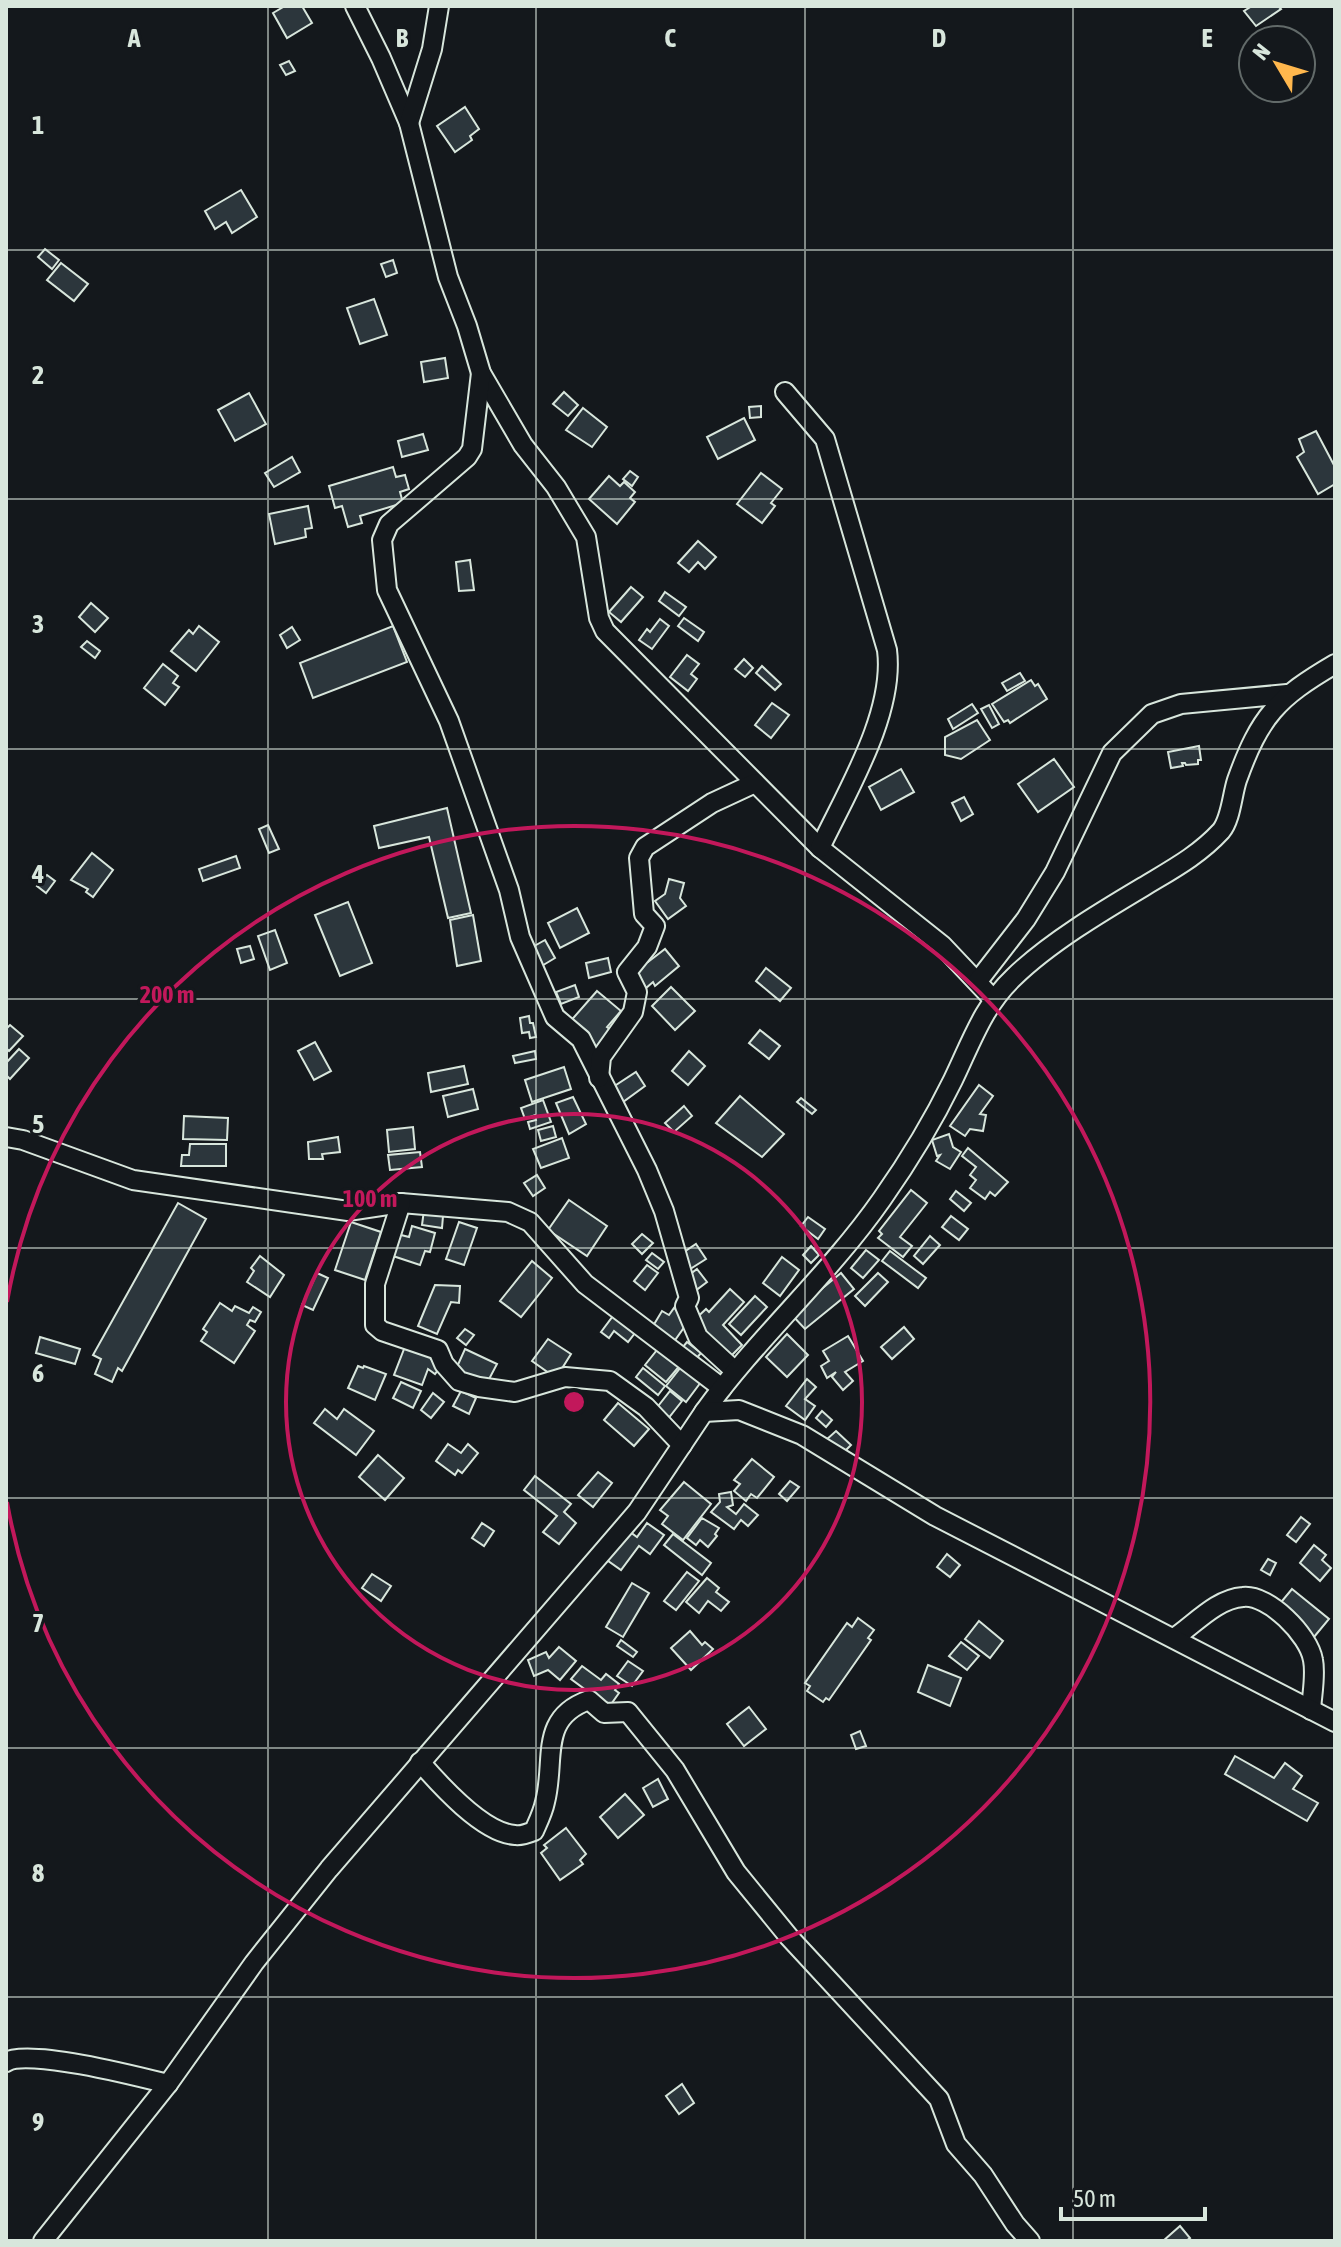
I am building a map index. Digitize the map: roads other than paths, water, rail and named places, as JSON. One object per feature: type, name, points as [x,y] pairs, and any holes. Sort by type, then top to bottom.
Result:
[{"type":"street","points":[[355,6],[409,123],[448,277],[481,373],[516,433],[556,487],[586,537],[599,618],[605,631],[820,848],[942,945],[993,999]]},
{"type":"street","points":[[409,123],[432,49],[439,6]]},
{"type":"street","points":[[481,373],[472,449],[467,457],[389,524],[382,540],[387,590],[449,721],[509,890],[520,937],[555,1017],[581,1039],[647,1170],[664,1211],[689,1298],[685,1306],[698,1337],[735,1371]]},
{"type":"street","points":[[785,392],[825,439],[887,650],[890,673],[877,725],[820,848]]},
{"type":"street","points":[[43,2241],[168,2084],[264,1951],[420,1762],[637,1512],[735,1371],[840,1253],[882,1199],[952,1082],[993,999],[1026,967],[1095,916],[1196,855],[1224,828],[1238,780],[1262,721],[1287,694],[1335,664]]},
{"type":"street","points":[[978,981],[1026,919],[1055,872],[1112,753],[1152,714],[1181,704],[1287,694]]},
{"type":"street","points":[[599,1078],[601,1057],[633,1012],[637,992],[627,972],[647,947],[655,926],[644,914],[639,858],[645,847],[712,803],[755,783]]},
{"type":"street","points":[[6,1137],[23,1140],[133,1180],[348,1211],[401,1203],[508,1212],[530,1222],[585,1284],[722,1388]]},
{"type":"street","points":[[401,1203],[375,1284],[375,1325],[382,1331],[438,1350],[444,1364],[459,1381],[479,1387],[515,1392],[565,1377],[610,1381],[646,1407],[682,1445]]},
{"type":"street","points":[[704,1412],[739,1410],[802,1435],[935,1516],[1335,1722]]},
{"type":"street","points":[[1174,1638],[1220,1603],[1245,1596],[1268,1604],[1299,1631],[1313,1659],[1311,1710]]},
{"type":"street","points":[[420,1762],[450,1797],[487,1824],[515,1836],[534,1831],[545,1801],[551,1743],[559,1719],[573,1706],[589,1700],[604,1713],[628,1712],[675,1770],[744,1883],[789,1937],[939,2099],[956,2144],[983,2175],[1030,2241]]},
{"type":"street","points":[[6,2062],[29,2057],[120,2071],[168,2084]]}]
